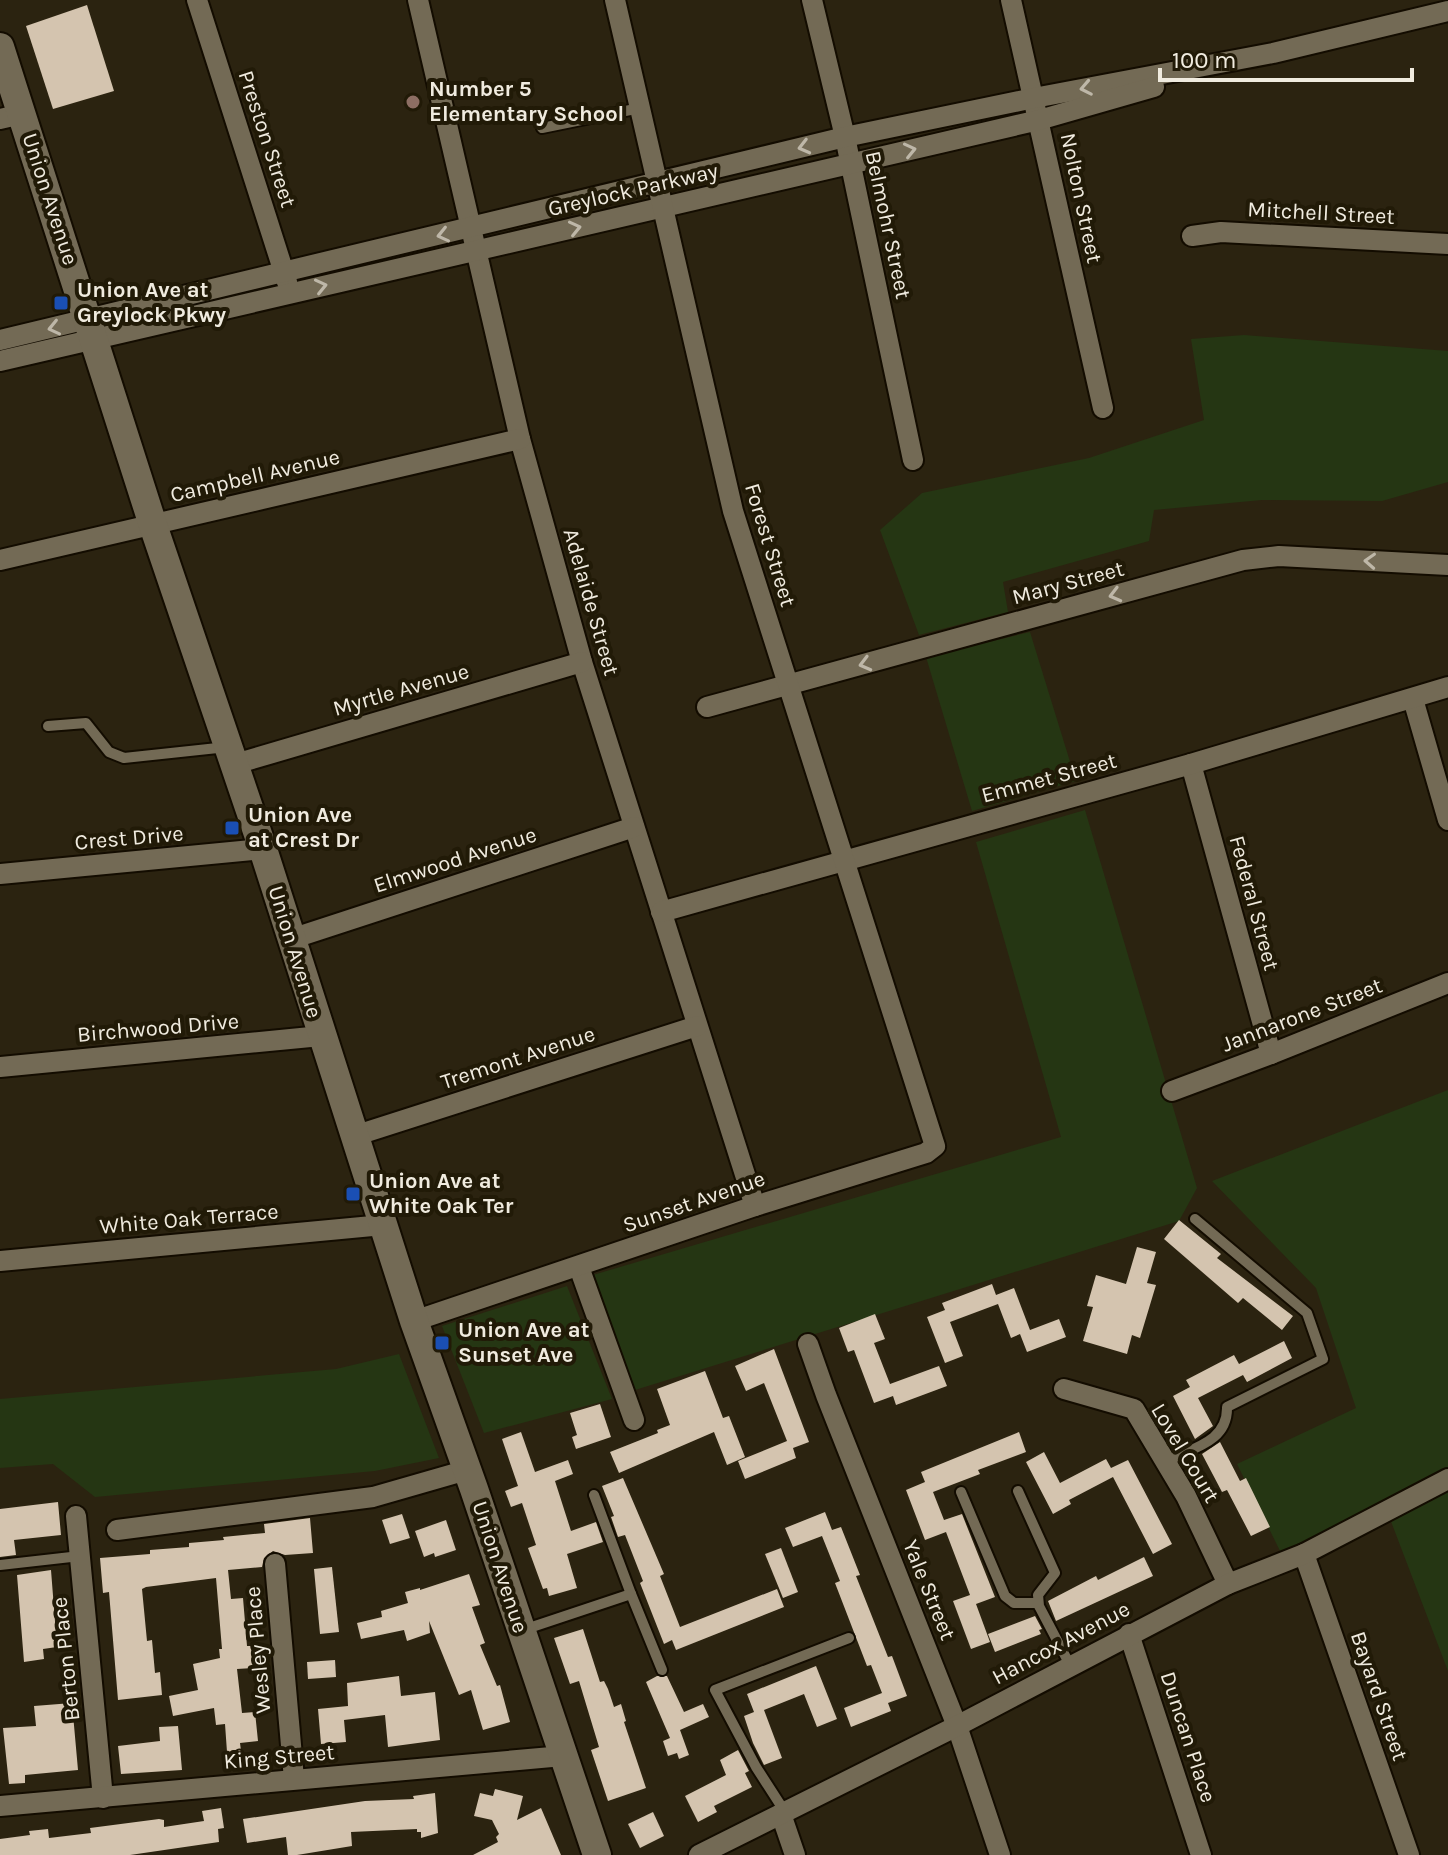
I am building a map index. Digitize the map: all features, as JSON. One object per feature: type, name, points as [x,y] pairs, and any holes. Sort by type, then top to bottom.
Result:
[{"type":"street","name":"Preston Street","points":[[197,0],[291,293]]},
{"type":"street","name":"Adelaide Street","points":[[418,0],[520,439],[582,662],[755,1206]]},
{"type":"street","name":"Forest Street","points":[[615,0],[733,511],[919,1092]]},
{"type":"street","name":"Belmohr Street","points":[[812,0],[845,137],[913,460]]},
{"type":"street","name":"Nolton Street","points":[[1011,0],[1103,408]]},
{"type":"street","name":"Greylock Parkway","points":[[0,340],[92,329],[291,293],[1039,120],[1273,53],[1448,11]]},
{"type":"street","name":"Union Avenue","points":[[0,47],[11,117],[92,329],[153,525],[263,849],[414,1321],[597,1855]]},
{"type":"street","name":"Greylock Parkway","points":[[0,361],[92,329],[284,272],[845,137],[1273,53]]},
{"type":"street","name":"Mitchell Street","points":[[1192,236],[1221,232],[1448,244]]},
{"type":"street","name":"Campbell Avenue","points":[[0,560],[520,439]]},
{"type":"street","name":"Mary Street","points":[[707,707],[1243,560],[1279,556],[1448,565]]},
{"type":"street","name":"Myrtle Avenue","points":[[232,755],[582,662]]},
{"type":"street","name":"Emmet Street","points":[[661,912],[1191,764],[1448,687]]},
{"type":"street","points":[[1413,699],[1448,820]]},
{"type":"street","name":"Federal Street","points":[[1191,764],[1271,1054]]},
{"type":"street","name":"Elmwood Avenue","points":[[291,939],[634,827]]},
{"type":"street","name":"Crest Drive","points":[[0,874],[263,849]]},
{"type":"street","name":"Jannarone Street","points":[[1172,1091],[1448,983]]},
{"type":"street","name":"Tremont Avenue","points":[[354,1136],[697,1026]]},
{"type":"street","name":"Birchwood Drive","points":[[0,1067],[321,1036]]},
{"type":"street","name":"Sunset Avenue","points":[[414,1321],[755,1206],[926,1153],[935,1146],[919,1092]]},
{"type":"street","name":"White Oak Terrace","points":[[0,1261],[383,1225]]},
{"type":"street","points":[[579,1267],[634,1420]]},
{"type":"street","name":"Yale Street","points":[[808,1344],[957,1726],[1000,1855]]},
{"type":"street","name":"Lovel Court","points":[[1064,1389],[1134,1409],[1186,1496],[1228,1584]]},
{"type":"street","points":[[117,1530],[373,1497],[467,1470]]},
{"type":"street","name":"Hancox Avenue","points":[[699,1855],[957,1726],[1228,1584],[1304,1554],[1448,1479]]},
{"type":"street","name":"Berton Place","points":[[76,1516],[103,1798]]},
{"type":"street","name":"Bayard Street","points":[[1304,1554],[1409,1855]]},
{"type":"street","name":"Wesley Place","points":[[275,1564],[294,1779]]},
{"type":"street","name":"Duncan Place","points":[[1129,1634],[1201,1855]]},
{"type":"street","name":"King Street","points":[[0,1806],[563,1756]]},
{"type":"street","points":[[783,1813],[795,1855]]},
{"type":"lane","points":[[542,128],[640,108]]},
{"type":"lane","points":[[48,726],[86,723],[116,757],[232,755]]},
{"type":"lane","points":[[1165,1462],[1217,1436],[1227,1419],[1227,1407],[1323,1359],[1307,1313],[1195,1219]]},
{"type":"lane","points":[[1018,1491],[1055,1573],[1038,1595],[1038,1603],[1070,1665]]},
{"type":"lane","points":[[961,1492],[1005,1596],[1019,1604],[1038,1603]]},
{"type":"lane","points":[[594,1495],[662,1670]]},
{"type":"lane","points":[[0,1565],[80,1556]]},
{"type":"lane","points":[[521,1631],[631,1594]]},
{"type":"lane","points":[[783,1813],[715,1690],[849,1638]]},
{"type":"green space","points":[[1244,335],[1448,351],[1448,482],[1382,501],[1262,500],[1154,510],[1149,541],[1003,582],[1008,612],[919,635],[880,530],[922,493],[1089,458],[1204,420],[1191,339]]},
{"type":"green space","points":[[1030,632],[1076,781],[972,811],[926,657]]},
{"type":"green space","points":[[1085,810],[1197,1188],[1179,1221],[635,1390],[593,1275],[1061,1137],[976,842]]},
{"type":"green space","points":[[1448,1090],[1448,1671],[1387,1511],[1285,1561],[1237,1464],[1356,1408],[1316,1288],[1212,1181]]},
{"type":"green space","points":[[567,1286],[612,1399],[484,1433],[442,1326]]},
{"type":"green space","points":[[399,1354],[439,1458],[375,1471],[95,1497],[53,1464],[0,1468],[0,1399],[336,1369]]},
{"type":"building","points":[[87,5],[114,91],[53,109],[26,26]]},
{"type":"building","points":[[1179,1220],[1221,1254],[1217,1258],[1293,1316],[1282,1330],[1243,1298],[1238,1303],[1164,1239]]},
{"type":"building","points":[[1137,1247],[1156,1252],[1147,1283],[1156,1285],[1140,1338],[1132,1335],[1127,1354],[1083,1341],[1093,1307],[1087,1306],[1096,1275],[1126,1284]]},
{"type":"building","points":[[992,1284],[996,1295],[1014,1288],[1030,1330],[1059,1319],[1066,1337],[1027,1352],[1020,1334],[1011,1338],[998,1304],[950,1322],[963,1356],[945,1363],[927,1317],[945,1310],[942,1303]]},
{"type":"building","points":[[875,1314],[885,1339],[874,1343],[890,1384],[939,1366],[947,1386],[896,1405],[893,1396],[874,1403],[854,1350],[848,1352],[839,1328]]},
{"type":"building","points":[[1284,1341],[1292,1358],[1247,1382],[1243,1375],[1198,1398],[1213,1426],[1195,1439],[1173,1396],[1190,1387],[1186,1380],[1234,1355],[1239,1364]]},
{"type":"building","points":[[774,1349],[809,1442],[793,1448],[796,1458],[745,1479],[738,1461],[787,1441],[764,1383],[746,1391],[735,1366]]},
{"type":"building","points":[[705,1371],[723,1418],[729,1416],[745,1457],[727,1465],[714,1432],[619,1473],[610,1452],[670,1425],[657,1389]]},
{"type":"building","points":[[600,1404],[611,1437],[576,1449],[572,1437],[577,1435],[570,1413]]},
{"type":"building","points":[[521,1432],[535,1472],[568,1460],[573,1474],[555,1481],[571,1531],[596,1522],[603,1542],[567,1554],[577,1588],[549,1596],[547,1588],[543,1589],[528,1548],[536,1545],[522,1503],[511,1507],[505,1491],[518,1486],[502,1439]]},
{"type":"building","points":[[1019,1432],[1026,1452],[978,1470],[980,1474],[933,1492],[944,1520],[962,1514],[995,1597],[976,1604],[990,1642],[971,1649],[953,1601],[970,1595],[946,1532],[925,1540],[906,1490],[925,1482],[921,1472]]},
{"type":"building","points":[[1220,1442],[1240,1481],[1246,1478],[1270,1527],[1251,1536],[1227,1490],[1222,1492],[1202,1454]]},
{"type":"building","points":[[1044,1452],[1060,1483],[1106,1459],[1111,1468],[1128,1460],[1172,1544],[1153,1554],[1113,1477],[1069,1500],[1071,1504],[1053,1514],[1026,1462]]},
{"type":"building","points":[[623,1478],[664,1574],[660,1576],[680,1627],[777,1589],[784,1607],[676,1650],[672,1640],[664,1644],[625,1535],[618,1537],[611,1517],[614,1516],[602,1486]]},
{"type":"building","points":[[58,1502],[61,1535],[14,1540],[16,1555],[0,1557],[0,1509]]},
{"type":"building","points":[[825,1512],[832,1530],[841,1527],[860,1575],[856,1576],[907,1696],[888,1703],[891,1711],[851,1727],[844,1708],[882,1693],[871,1665],[867,1666],[835,1583],[840,1581],[822,1536],[793,1547],[785,1528]]},
{"type":"building","points":[[402,1514],[410,1538],[390,1544],[382,1520]]},
{"type":"building","points":[[310,1518],[313,1553],[285,1555],[273,1551],[264,1558],[262,1567],[228,1570],[231,1599],[243,1598],[247,1646],[251,1646],[253,1668],[237,1669],[242,1713],[255,1712],[258,1741],[240,1743],[241,1751],[227,1752],[225,1724],[216,1725],[214,1708],[173,1716],[169,1696],[198,1690],[193,1664],[220,1658],[219,1649],[222,1649],[216,1578],[142,1589],[147,1641],[152,1640],[155,1673],[160,1672],[162,1695],[118,1700],[109,1592],[103,1593],[100,1558],[150,1554],[150,1550],[189,1547],[189,1543],[265,1533],[264,1524]]},
{"type":"building","points":[[446,1520],[456,1550],[424,1557],[415,1531]]},
{"type":"building","points":[[781,1548],[798,1592],[783,1598],[765,1554]]},
{"type":"building","points":[[1144,1557],[1153,1576],[1056,1621],[1048,1601],[1096,1576],[1098,1580]]},
{"type":"building","points":[[332,1567],[339,1632],[320,1634],[314,1569]]},
{"type":"building","points":[[51,1570],[57,1647],[43,1649],[44,1659],[24,1662],[17,1575]]},
{"type":"building","points":[[469,1574],[480,1605],[472,1607],[485,1643],[480,1645],[497,1686],[500,1685],[510,1722],[483,1730],[471,1690],[459,1695],[429,1621],[430,1633],[407,1641],[404,1630],[361,1639],[357,1623],[382,1617],[381,1611],[408,1603],[405,1592]]},
{"type":"building","points":[[1035,1616],[1042,1629],[1039,1630],[1041,1634],[995,1652],[988,1634]]},
{"type":"building","points":[[583,1629],[600,1682],[604,1681],[614,1707],[621,1704],[646,1788],[608,1801],[591,1750],[599,1747],[579,1681],[570,1684],[554,1638]]},
{"type":"building","points":[[335,1660],[336,1677],[308,1679],[307,1662]]},
{"type":"building","points":[[816,1666],[837,1719],[817,1727],[804,1694],[764,1710],[782,1758],[764,1765],[744,1716],[754,1712],[747,1694]]},
{"type":"building","points":[[399,1676],[401,1696],[435,1692],[440,1740],[388,1747],[385,1715],[344,1720],[346,1742],[321,1744],[318,1709],[348,1706],[347,1683]]},
{"type":"building","points":[[657,1676],[667,1676],[684,1712],[703,1704],[709,1717],[680,1730],[689,1755],[679,1759],[677,1753],[668,1756],[663,1741],[670,1738],[646,1682]]},
{"type":"building","points":[[72,1703],[78,1770],[25,1775],[25,1783],[9,1784],[3,1728],[36,1726],[34,1706]]},
{"type":"building","points":[[178,1726],[182,1770],[121,1774],[118,1746],[160,1741],[159,1727]]},
{"type":"building","points":[[738,1750],[749,1771],[745,1773],[752,1787],[714,1806],[717,1812],[698,1822],[685,1796],[726,1775],[720,1760]]},
{"type":"building","points":[[495,1789],[523,1796],[517,1820],[541,1808],[561,1855],[473,1855],[498,1842],[496,1837],[499,1834],[492,1820],[474,1816],[480,1793],[493,1796]]},
{"type":"building","points":[[435,1793],[438,1833],[421,1838],[421,1832],[417,1829],[351,1832],[352,1846],[297,1855],[288,1855],[286,1837],[247,1843],[243,1819],[365,1801],[414,1799],[413,1796]]},
{"type":"building","points":[[221,1808],[224,1828],[218,1829],[219,1842],[130,1855],[0,1855],[0,1839],[30,1835],[29,1831],[48,1829],[49,1838],[91,1833],[90,1828],[159,1819],[164,1820],[164,1827],[204,1821],[202,1811]]},
{"type":"building","points":[[653,1812],[664,1836],[640,1848],[628,1824]]},
{"type":"place","name":"Number 5 Elementary School","points":[[413,102]]},
{"type":"place","name":"Union Ave at Greylock Pkwy","points":[[61,303]]},
{"type":"place","name":"Union Ave at Crest Dr","points":[[232,828]]},
{"type":"place","name":"Union Ave at White Oak Ter","points":[[353,1194]]},
{"type":"place","name":"Union Ave at Sunset Ave","points":[[442,1343]]}]
